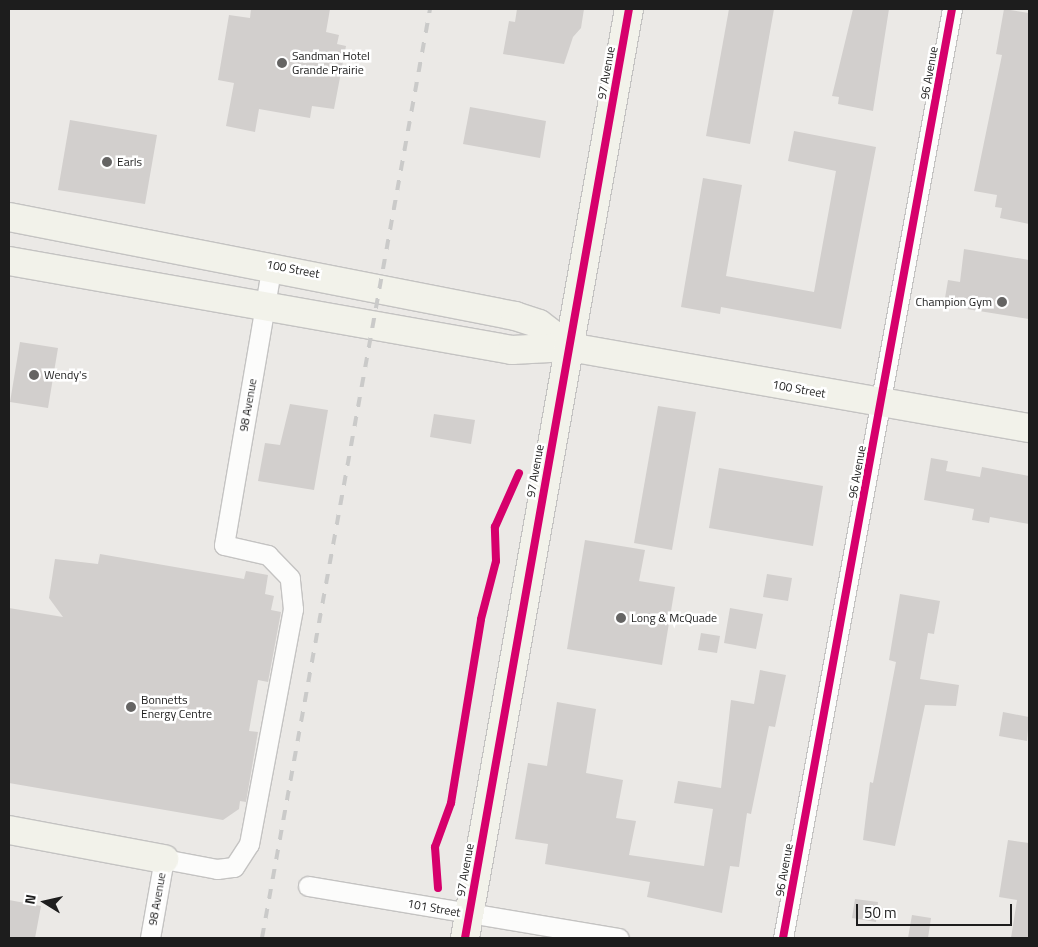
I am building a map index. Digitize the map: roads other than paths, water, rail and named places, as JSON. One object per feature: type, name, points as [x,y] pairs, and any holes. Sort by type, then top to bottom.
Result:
[{"type":"main road","name":"97 Avenue","points":[[467,926],[629,9]]},
{"type":"main road","points":[[9,199],[19,220]]},
{"type":"main road","name":"100 Street","points":[[19,220],[272,265],[515,316],[539,324],[568,347]]},
{"type":"main road","name":"100 Street","points":[[9,261],[265,304],[512,350],[568,347],[1029,428]]},
{"type":"main road","points":[[9,830],[164,859]]},
{"type":"street","name":"96 Avenue","points":[[783,938],[952,9]]},
{"type":"street","name":"98 Avenue","points":[[150,938],[164,859],[217,869],[234,866],[249,844],[293,609],[290,578],[268,555],[224,545],[272,265]]},
{"type":"street","name":"101 Street","points":[[308,886],[467,926],[619,938]]},
{"type":"railway","points":[[262,938],[430,9]]},
{"type":"place","name":"Sandman Hotel Grande Prairie","points":[[282,63]]},
{"type":"place","name":"Earls","points":[[107,162]]},
{"type":"place","name":"Champion Gym","points":[[1002,302]]},
{"type":"place","name":"Wendy's","points":[[34,375]]},
{"type":"place","name":"Long & McQuade","points":[[621,618]]},
{"type":"place","name":"Bonnetts Energy Centre","points":[[131,707]]}]
